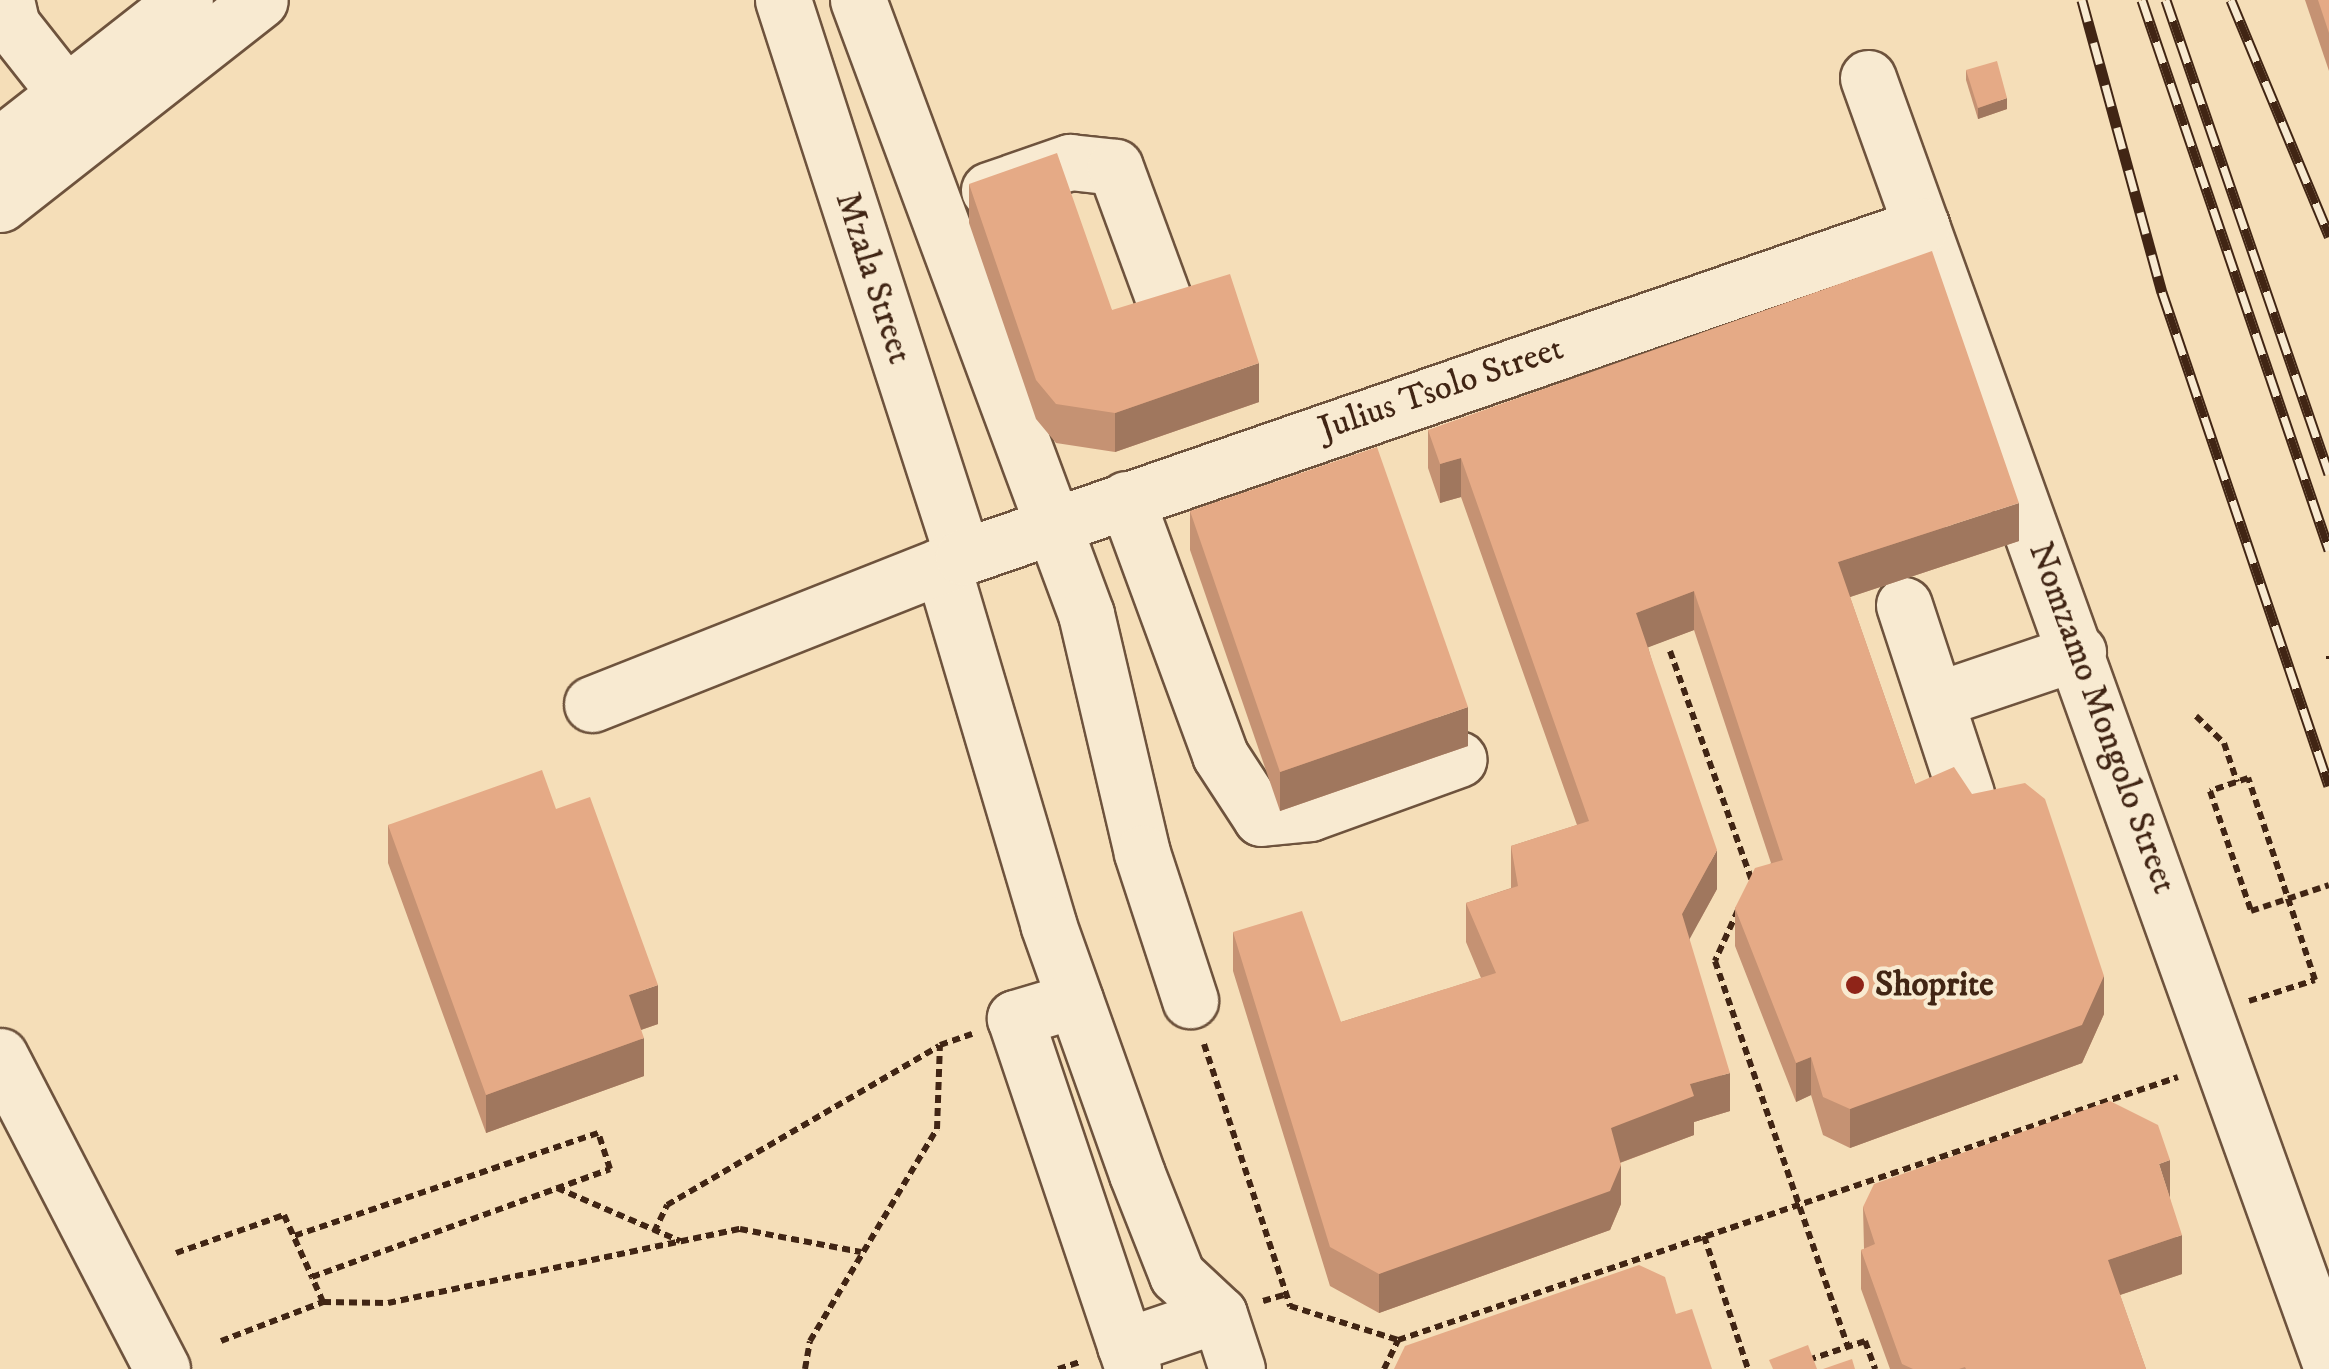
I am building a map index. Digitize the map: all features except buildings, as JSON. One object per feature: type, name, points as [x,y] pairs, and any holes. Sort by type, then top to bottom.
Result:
[{"type":"street","points":[[6,0],[12,26],[66,92]]},
{"type":"street","points":[[0,145],[185,0]]},
{"type":"street","points":[[0,204],[260,0]]},
{"type":"street","name":"Mzala Street","points":[[784,0],[953,561],[1075,1000],[1177,1274],[1218,1314]]},
{"type":"street","points":[[858,0],[1050,526],[1086,614],[1142,853],[1190,1000]]},
{"type":"street","name":"Nomzamo Mongolo Street","points":[[1868,78],[2218,1037],[2329,1360]]},
{"type":"street","points":[[934,208],[1070,162],[1115,167],[1168,311]]},
{"type":"street","name":"Julius Tsolo Street","points":[[592,704],[953,561],[1126,499],[1853,275],[1921,226]]},
{"type":"street","points":[[1126,499],[1220,756],[1261,818],[1310,813],[1459,760]]},
{"type":"street","points":[[1904,605],[1966,794]]},
{"type":"street","points":[[1936,700],[2078,652]]},
{"type":"street","points":[[1075,1000],[1015,1018],[1129,1358],[1218,1314],[1238,1369]]},
{"type":"street","points":[[0,1056],[162,1369]]},
{"type":"path","points":[[1670,651],[1753,879],[1715,961],[1848,1347]]},
{"type":"path","points":[[2196,716],[2224,743],[2237,782]]},
{"type":"path","points":[[1190,1000],[1290,1306],[1398,1340],[1799,1204],[2218,1037],[2315,980],[2248,778],[2210,791],[2252,912],[2329,885]]},
{"type":"path","points":[[654,1232],[667,1205],[940,1045],[1015,1018]]},
{"type":"path","points":[[805,1369],[810,1341],[937,1128],[940,1045]]},
{"type":"path","points":[[294,1236],[598,1133],[610,1169],[312,1278]]},
{"type":"path","points":[[557,1188],[681,1242]]},
{"type":"path","points":[[176,1253],[284,1214],[323,1302]]},
{"type":"path","points":[[221,1341],[323,1302],[388,1303],[740,1229],[861,1252]]},
{"type":"path","points":[[1704,1236],[1748,1369]]},
{"type":"path","points":[[1384,1369],[1398,1340]]},
{"type":"path","points":[[1796,1364],[1866,1341],[1874,1369]]},
{"type":"railway","points":[[2082,0],[2162,292],[2329,786]]},
{"type":"railway","points":[[2142,0],[2329,550]]},
{"type":"railway","points":[[2166,0],[2329,474]]},
{"type":"railway","points":[[2231,0],[2329,236]]},
{"type":"place","name":"Shoprite","points":[[1855,985]]}]
